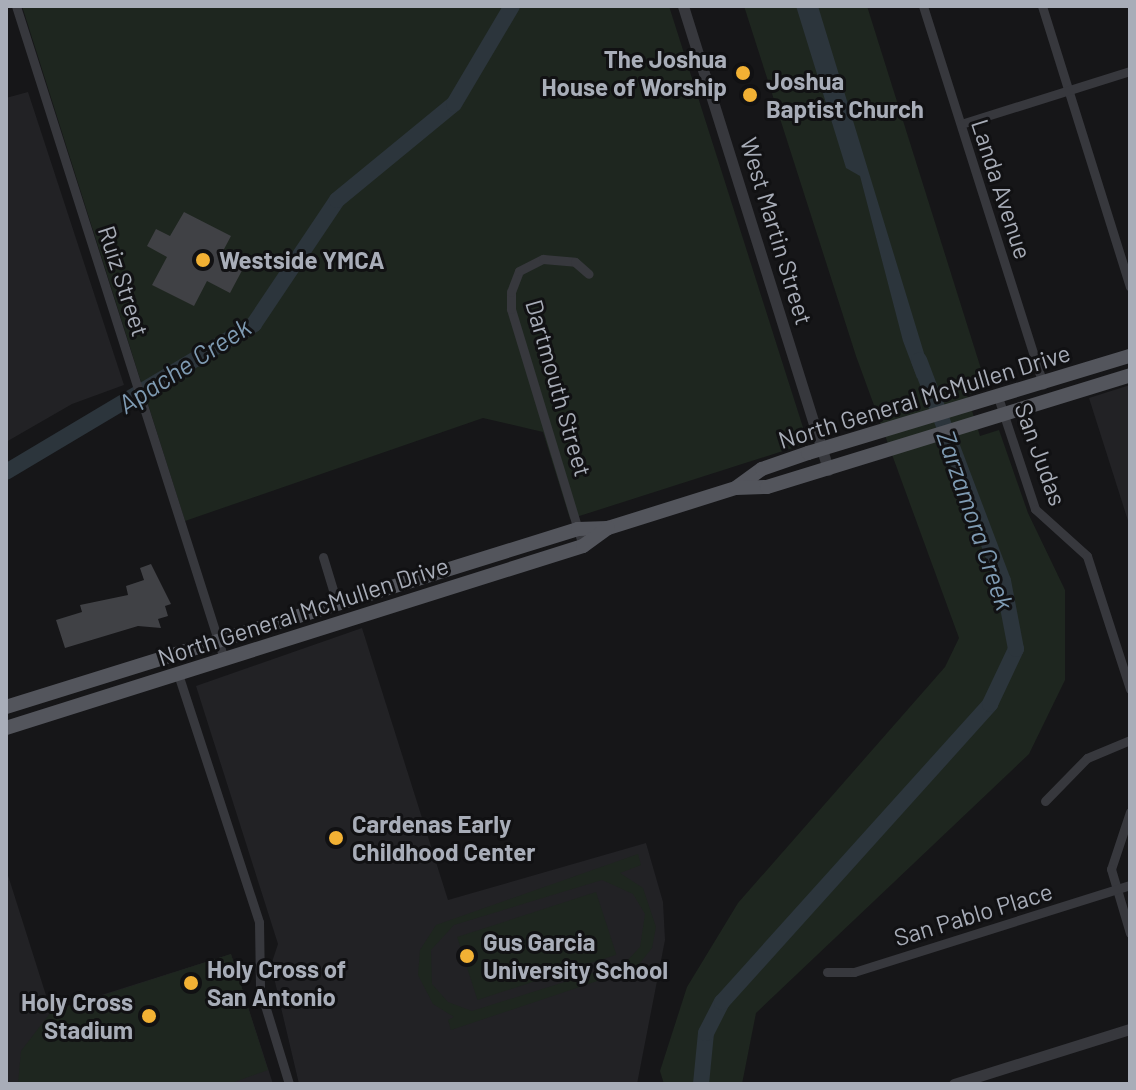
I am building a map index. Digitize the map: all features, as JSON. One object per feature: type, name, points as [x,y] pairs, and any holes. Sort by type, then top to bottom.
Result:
[{"type":"main road","name":"North General McMullen Drive","points":[[736,488],[762,469],[972,402],[1043,384],[1130,356]]},
{"type":"main road","name":"North General McMullen Drive","points":[[6,707],[483,557],[578,529],[608,528],[736,488],[767,487],[828,470],[1130,375]]},
{"type":"main road","name":"North General McMullen Drive","points":[[6,728],[583,546],[608,528]]},
{"type":"main road","points":[[337,624],[340,613],[459,575],[483,557]]},
{"type":"street","name":"Ruiz Street","points":[[16,6],[224,659]]},
{"type":"street","name":"West Martin Street","points":[[683,6],[828,470]]},
{"type":"street","name":"Landa Avenue","points":[[923,6],[1043,384]]},
{"type":"street","points":[[1042,6],[1130,287]]},
{"type":"street","points":[[961,124],[1130,71]]},
{"type":"street","name":"Dartmouth Street","points":[[583,546],[511,309],[511,292],[519,271],[543,259],[575,262],[589,274]]},
{"type":"street","name":"San Judas","points":[[998,397],[1035,509],[1087,556],[1130,689]]},
{"type":"street","points":[[323,557],[337,603]]},
{"type":"street","points":[[178,674],[259,922],[260,989],[289,1084]]},
{"type":"street","points":[[1045,801],[1087,758],[1130,740]]},
{"type":"street","points":[[1130,812],[1112,852],[1116,890],[1130,933]]},
{"type":"street","name":"San Pablo Place","points":[[827,972],[854,972],[1130,885]]},
{"type":"street","points":[[954,1084],[1130,1029]]},
{"type":"shaded area","points":[[22,6],[669,6],[808,443],[570,519],[543,432],[483,418],[185,521]]},
{"type":"shaded area","points":[[744,6],[867,6],[987,388],[967,395],[980,436],[999,430],[1028,513],[1065,590],[1065,680],[1029,754],[756,1013],[742,1084],[664,1084],[660,1071],[687,987],[738,903],[945,667],[959,638],[856,356]]},
{"type":"shaded area","points":[[796,6],[818,6],[931,376],[926,378],[917,378],[903,341],[860,176],[846,168]]},
{"type":"shaded area","points":[[28,92],[124,385],[72,404],[6,442],[6,98]]},
{"type":"shaded area","points":[[1130,385],[1130,527],[1089,398]]},
{"type":"shaded area","points":[[362,628],[448,900],[646,843],[663,902],[665,940],[637,1084],[299,1084],[271,965],[278,944],[196,686]]},
{"type":"shaded area","points":[[638,854],[641,865],[620,873],[643,888],[656,927],[652,948],[636,968],[451,1030],[448,1020],[454,1017],[433,1004],[418,975],[420,950],[436,925]],"holes":[[[602,880],[633,894],[645,914],[640,947],[625,963],[472,1011],[448,1002],[432,984],[431,950],[454,925]]]},
{"type":"shaded area","name":"Holy Cross Stadium","points":[[6,869],[51,1011],[231,954],[273,1084],[6,1084]]},
{"type":"shaded area","points":[[596,892],[616,955],[478,1000],[457,937]]},
{"type":"shaded area","name":"Holy Cross Stadium","points":[[231,954],[268,1070],[229,1084],[18,1084],[21,1051],[51,1012]]},
{"type":"building","name":"Westside YMCA","points":[[184,212],[231,236],[223,251],[246,263],[230,293],[207,281],[194,306],[152,285],[167,257],[147,246],[156,229],[170,236]]},
{"type":"building","points":[[151,564],[171,604],[165,606],[168,616],[158,619],[161,628],[138,626],[65,648],[56,620],[82,612],[80,605],[128,595],[126,586],[144,580],[140,568]]},
{"type":"waterway","name":"Apache Creek","points":[[6,472],[254,324],[337,200],[454,104],[512,6]]},
{"type":"waterway","name":"Zarzamora Creek","points":[[701,1084],[706,1033],[722,1002],[990,704],[1016,649],[1003,581],[919,360]]},
{"type":"place","name":"The Joshua House of Worship","points":[[743,73]]},
{"type":"place","name":"Joshua Baptist Church","points":[[750,95]]},
{"type":"place","name":"Westside YMCA","points":[[203,260]]},
{"type":"place","name":"Cardenas Early Childhood Center","points":[[336,838]]},
{"type":"place","name":"Gus Garcia University School","points":[[467,956]]},
{"type":"place","name":"Holy Cross of San Antonio","points":[[191,983]]},
{"type":"place","name":"Holy Cross Stadium","points":[[149,1016]]}]
